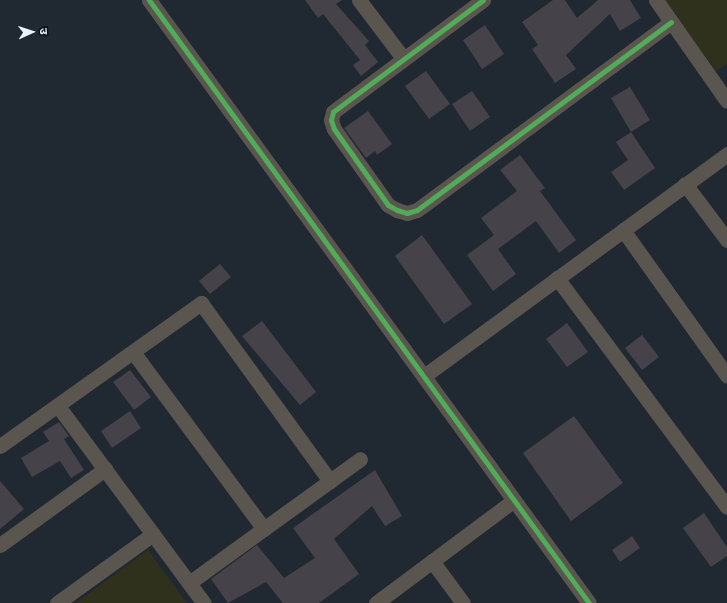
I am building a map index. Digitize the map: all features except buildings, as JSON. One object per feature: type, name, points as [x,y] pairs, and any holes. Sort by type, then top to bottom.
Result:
[{"type":"street","points":[[149,0],[589,603]]},
{"type":"street","points":[[358,0],[403,58]]},
{"type":"street","points":[[483,0],[464,5],[403,58],[339,105],[331,120],[388,205],[407,213],[417,210],[671,22]]},
{"type":"street","points":[[656,0],[727,101]]},
{"type":"street","points":[[424,376],[727,154]]},
{"type":"street","points":[[685,184],[727,240]]},
{"type":"street","points":[[623,230],[727,376]]},
{"type":"street","points":[[557,278],[727,507]]},
{"type":"street","points":[[0,446],[133,352],[197,304],[204,304],[330,481]]},
{"type":"street","points":[[133,352],[264,529]]},
{"type":"street","points":[[58,406],[204,603]]},
{"type":"street","points":[[189,583],[360,459]]},
{"type":"street","points":[[0,545],[105,469]]},
{"type":"street","points":[[376,603],[514,500]]},
{"type":"street","points":[[57,603],[153,534]]},
{"type":"street","points":[[432,561],[463,603]]},
{"type":"green space","points":[[665,0],[727,0],[727,64],[716,71]]},
{"type":"green space","points":[[148,550],[187,603],[76,603]]},
{"type":"cycle path","points":[[149,0],[589,603]]},
{"type":"cycle path","points":[[483,0],[333,112],[331,120],[334,129],[388,205],[397,210],[407,213],[417,210],[671,22]]}]
